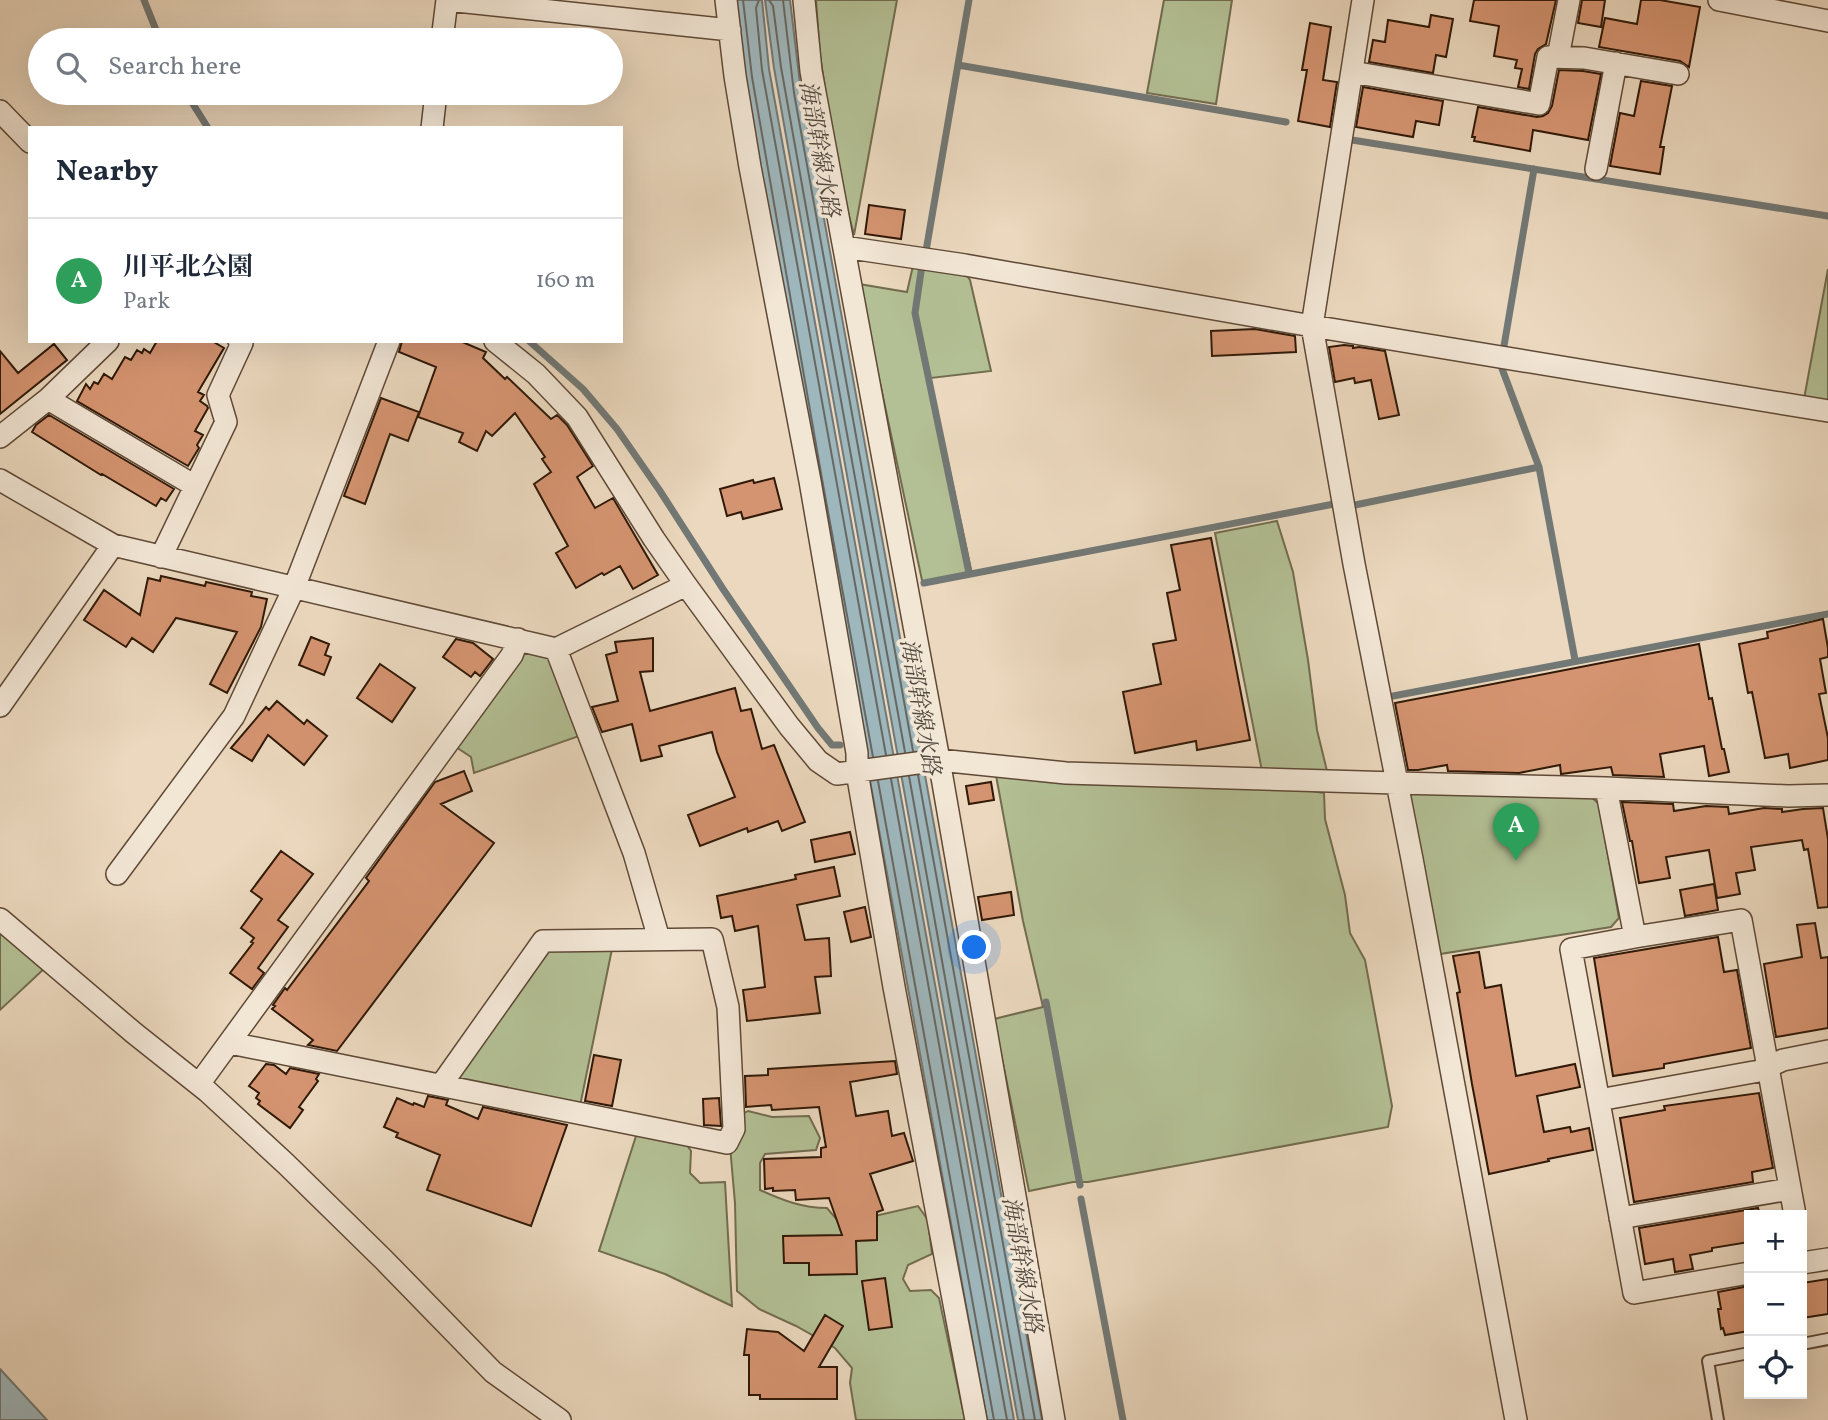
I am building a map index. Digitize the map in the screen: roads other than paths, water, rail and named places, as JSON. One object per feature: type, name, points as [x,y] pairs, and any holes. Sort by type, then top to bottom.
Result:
[{"type":"street","points":[[444,28],[447,0],[730,30]]},
{"type":"street","points":[[726,0],[750,167],[815,508],[897,1001],[976,1420]]},
{"type":"street","points":[[804,0],[811,71],[1054,1420]]},
{"type":"street","points":[[1363,0],[1312,326],[1352,552],[1392,750],[1516,1420]]},
{"type":"street","points":[[1558,57],[1569,0]]},
{"type":"street","points":[[1720,0],[1828,21]]},
{"type":"street","points":[[1352,72],[1539,104],[1548,57],[1584,58],[1678,74]]},
{"type":"street","points":[[1596,169],[1616,63]]},
{"type":"street","points":[[432,126],[435,105]]},
{"type":"street","points":[[0,111],[28,140]]},
{"type":"street","points":[[844,247],[965,265],[1312,326],[1828,411]]},
{"type":"street","points":[[54,394],[106,343]]},
{"type":"street","points":[[0,437],[119,343]]},
{"type":"street","points":[[161,557],[226,422],[218,395],[242,343]]},
{"type":"street","points":[[117,874],[234,716],[295,587],[388,343]]},
{"type":"street","points":[[497,343],[536,374],[577,417],[686,585],[789,726],[818,761],[837,775],[934,760],[1066,773],[1606,788],[1788,796],[1828,795]]},
{"type":"street","points":[[54,394],[195,486]]},
{"type":"street","points":[[3,485],[113,545],[556,649],[686,585]]},
{"type":"street","points":[[0,706],[113,545]]},
{"type":"street","points":[[199,1084],[512,656],[518,639]]},
{"type":"street","points":[[556,649],[634,853],[659,939]]},
{"type":"street","points":[[1606,788],[1634,937]]},
{"type":"street","points":[[0,919],[199,1084],[374,1250],[493,1372],[560,1420]]},
{"type":"street","points":[[1744,1274],[1634,1293],[1571,949],[1741,920],[1794,1210]]},
{"type":"street","points":[[230,1042],[440,1085],[727,1143],[734,1129],[728,1007],[712,939],[543,941],[440,1085]]},
{"type":"street","points":[[1599,1100],[1759,1071],[1783,1060],[1828,1051]]},
{"type":"street","points":[[1620,1218],[1790,1189]]},
{"type":"street","points":[[1807,1259],[1828,1259]]},
{"type":"lane","points":[[1807,1343],[1828,1339]]},
{"type":"lane","points":[[1718,1420],[1708,1361],[1744,1354]]},
{"type":"water","points":[[736,0],[762,0],[769,69],[1014,1420],[987,1420],[815,480],[745,78]]},
{"type":"water","points":[[765,0],[790,0],[801,92],[1042,1420],[1018,1420],[810,271],[774,68]]},
{"type":"water","points":[[0,1369],[47,1420],[0,1420]]},
{"type":"waterway","points":[[144,0],[155,28]]},
{"type":"waterway","points":[[926,251],[969,0]]},
{"type":"waterway","points":[[958,65],[1286,122]]},
{"type":"waterway","points":[[194,105],[207,126]]},
{"type":"waterway","points":[[1352,140],[1828,216]]},
{"type":"waterway","points":[[1504,346],[1534,169]]},
{"type":"waterway","points":[[922,265],[915,313],[969,573]]},
{"type":"waterway","points":[[531,343],[583,389],[617,429],[818,728],[832,745],[840,745]]},
{"type":"waterway","points":[[1501,366],[1539,467],[1575,660]]},
{"type":"waterway","points":[[1355,505],[1539,467]]},
{"type":"waterway","points":[[924,583],[1334,504]]},
{"type":"waterway","points":[[1393,696],[1828,614]]},
{"type":"waterway","points":[[1046,1002],[1080,1185]]},
{"type":"waterway","points":[[1081,1199],[1123,1420]]},
{"type":"place","name":"川平北公園","points":[[1516,861]]},
{"type":"water label","name":"海部幹線水路","points":[[818,149]]},
{"type":"water label","name":"海部幹線水路","points":[[919,707]]},
{"type":"water label","name":"海部幹線水路","points":[[1021,1265]]}]
